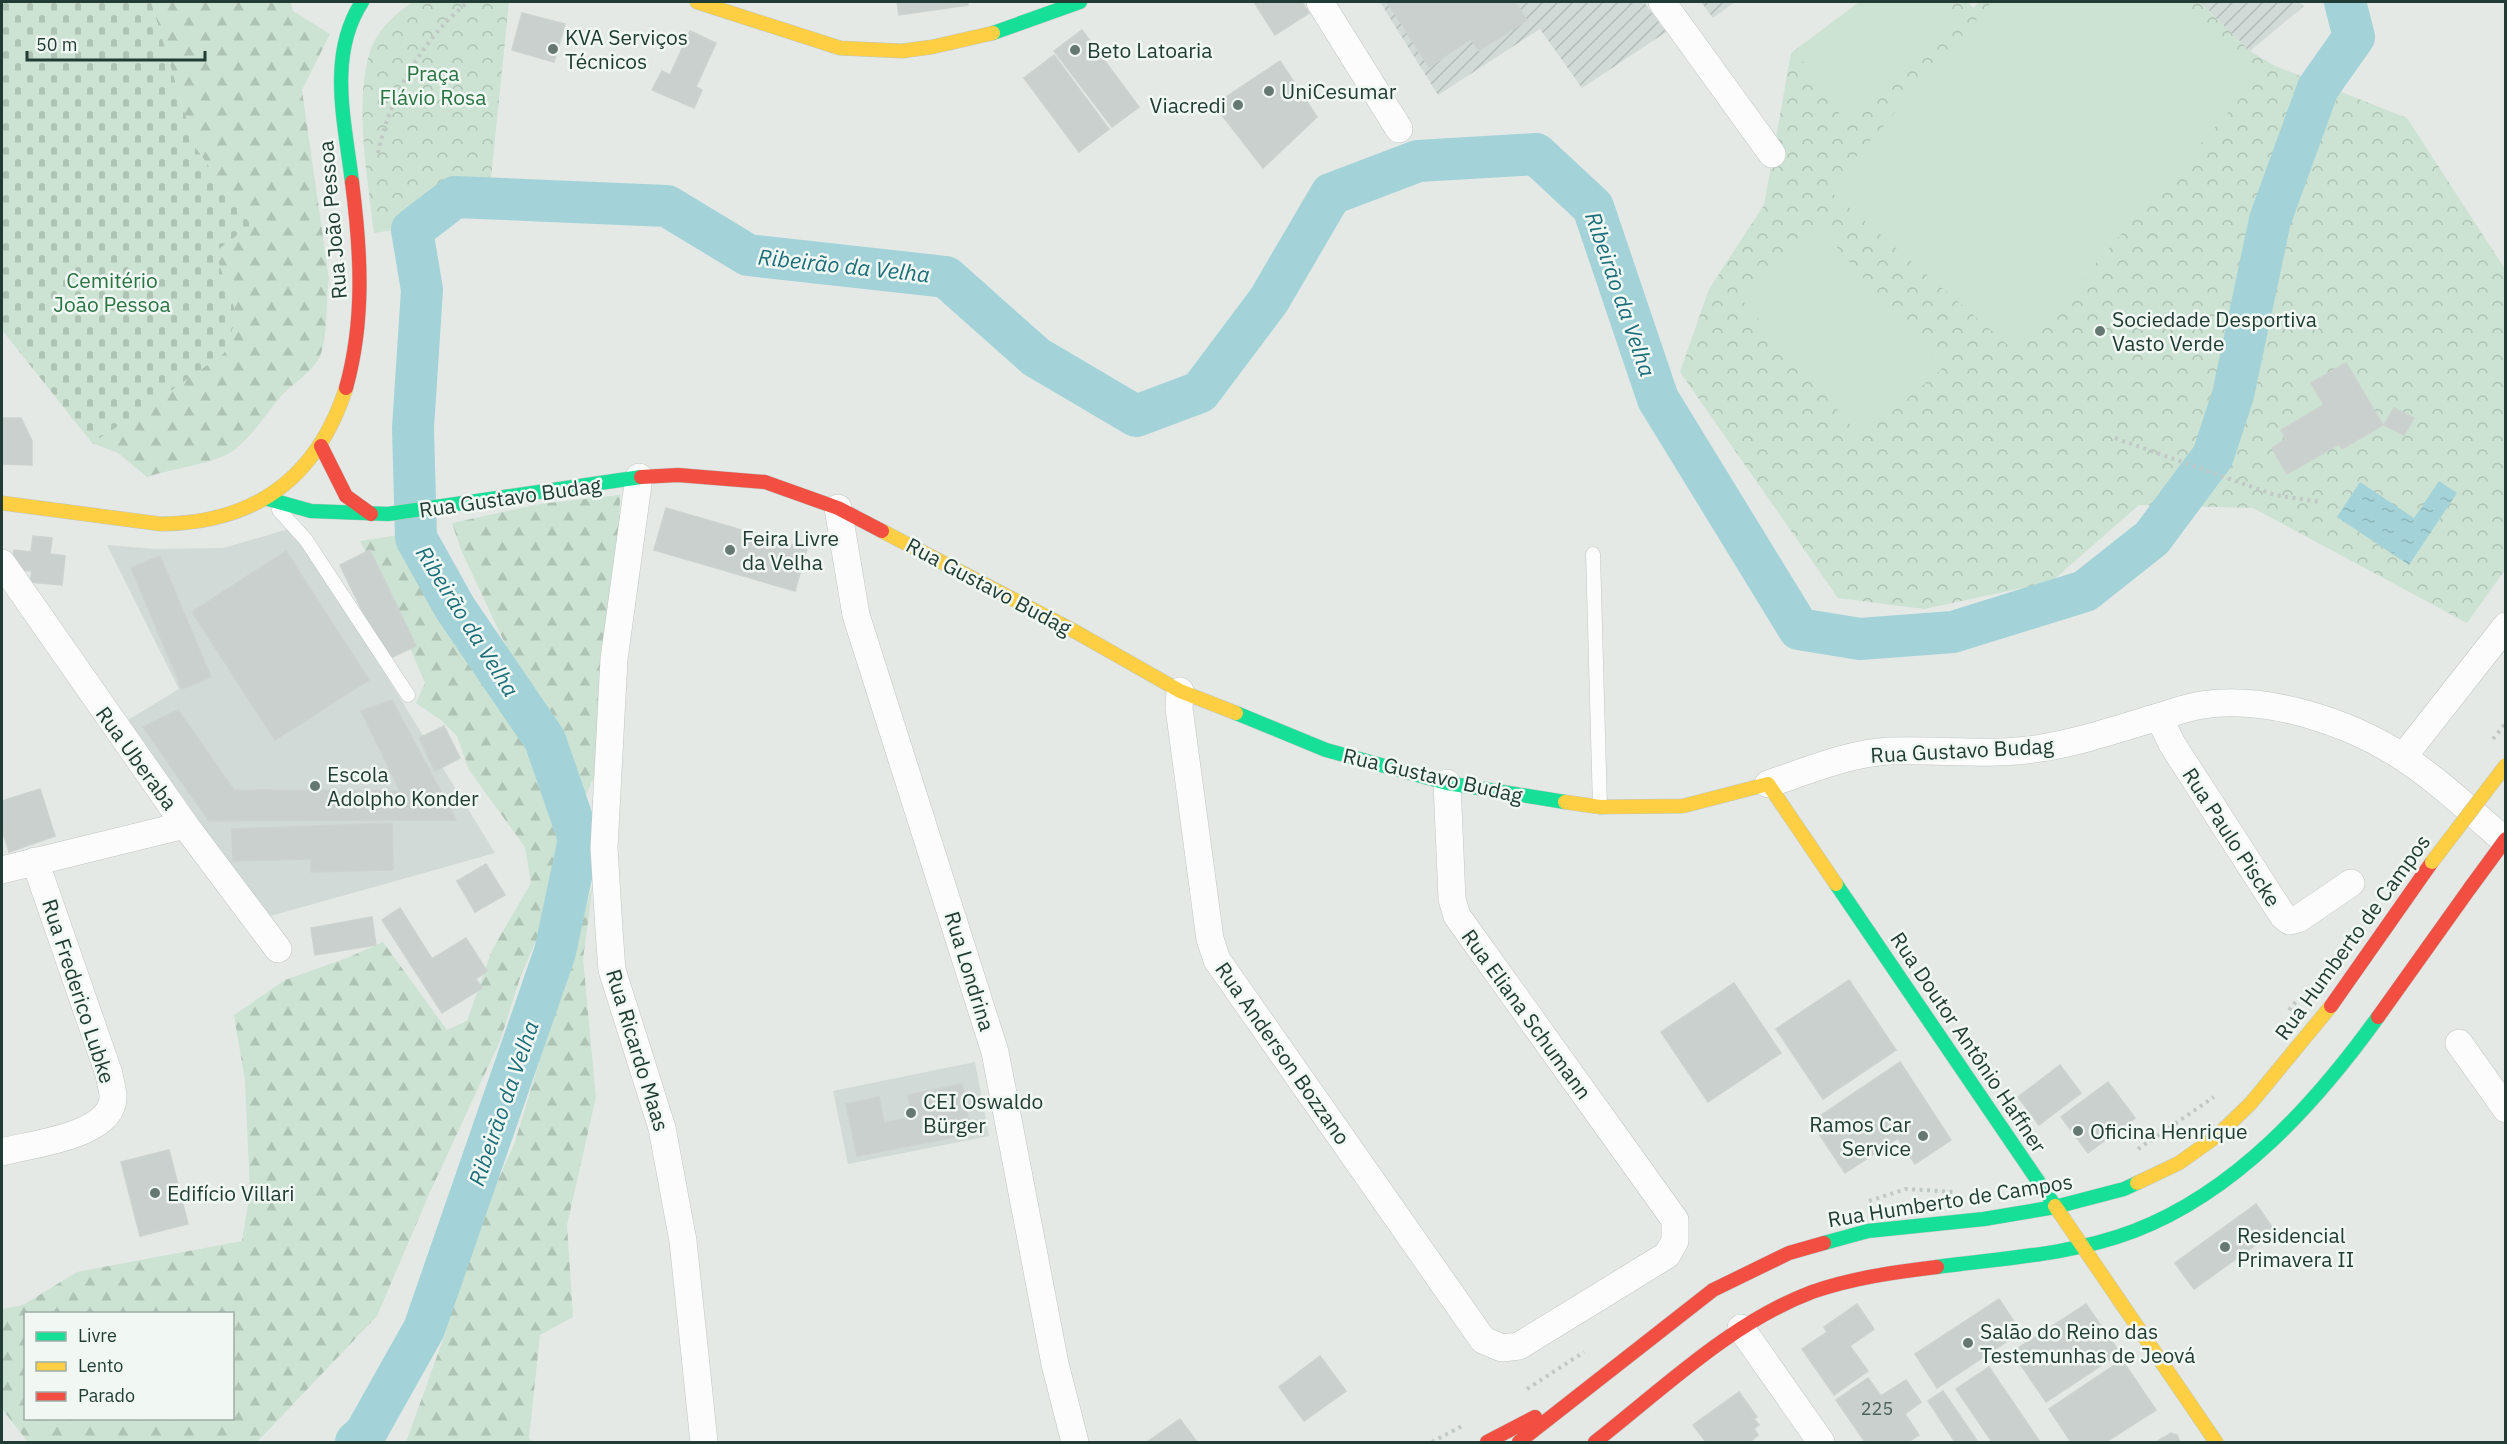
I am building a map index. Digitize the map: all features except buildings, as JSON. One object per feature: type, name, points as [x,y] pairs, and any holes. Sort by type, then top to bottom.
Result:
[{"type":"main road","name":"Rua João Pessoa","points":[[2,503],[27,503],[154,525],[213,520],[268,499],[285,487],[316,452],[349,382],[360,324],[360,255],[345,125],[341,57],[349,21],[362,2]]},
{"type":"main road","points":[[697,2],[752,22],[841,48],[902,50],[967,41],[1027,23],[1080,2]]},
{"type":"main road","points":[[285,487],[308,486],[316,452]]},
{"type":"main road","points":[[316,452],[346,496],[371,514]]},
{"type":"main road","name":"Rua Gustavo Budag","points":[[268,499],[311,511],[388,514],[639,477],[678,475],[765,482],[838,508],[1076,632],[1180,691],[1326,750],[1447,783],[1515,796],[1600,807],[1683,806],[1768,784]]},
{"type":"main road","points":[[345,514],[322,497],[346,496]]},
{"type":"main road","name":"Rua Humberto de Campos","points":[[1519,1443],[1579,1393],[1713,1290],[1789,1253],[1868,1231],[1984,1219],[2055,1207],[2124,1189],[2179,1162],[2217,1136],[2251,1103],[2325,1015],[2432,862],[2505,765]]},
{"type":"main road","name":"Rua Doutor Antônio Haffner","points":[[1768,784],[2216,1443]]},
{"type":"main road","points":[[1595,1443],[1741,1328],[1812,1292],[1888,1273],[2082,1248],[2176,1212],[2235,1175],[2284,1130],[2318,1094],[2505,840]]},
{"type":"main road","points":[[1487,1443],[1579,1393]]},
{"type":"street","points":[[1320,2],[1399,129]]},
{"type":"street","points":[[1662,2],[1772,154]]},
{"type":"street","name":"Rua Ricardo Maas","points":[[639,477],[614,659],[604,848],[609,930],[612,970],[662,1128],[683,1241],[704,1443]]},
{"type":"street","name":"Rua Londrina","points":[[838,508],[856,615],[995,1052],[1055,1364],[1075,1443]]},
{"type":"street","name":"Rua Uberaba","points":[[2,563],[185,825],[278,949]]},
{"type":"street","points":[[2403,757],[2505,626]]},
{"type":"street","name":"Rua Anderson Bozzano","points":[[1180,691],[1179,708],[1209,939],[1217,960],[1483,1340],[1502,1348],[1519,1346],[1667,1255],[1675,1241],[1675,1220]]},
{"type":"street","name":"Rua Gustavo Budag","points":[[1768,784],[1860,756],[1889,751],[1978,752],[2034,749],[2078,741],[2200,705],[2235,702],[2269,705],[2299,712],[2357,732],[2403,757],[2505,840]]},
{"type":"street","name":"Rua Paulo Piscke","points":[[2159,717],[2172,744],[2283,916],[2289,921],[2298,919],[2350,882]]},
{"type":"street","name":"Rua Eliana Schumann","points":[[1447,783],[1452,899],[1457,916],[1675,1220]]},
{"type":"street","points":[[2,870],[185,825]]},
{"type":"street","name":"Rua Frederico Lubke","points":[[2,1152],[87,1131],[106,1118],[113,1099],[109,1074],[35,861]]},
{"type":"street","points":[[2459,1043],[2504,1103]]},
{"type":"street","points":[[1741,1328],[1821,1443]]},
{"type":"lane","points":[[268,499],[306,540],[408,695]]},
{"type":"lane","points":[[1593,554],[1600,807]]},
{"type":"path","points":[[377,160],[383,131],[397,95],[425,46],[468,2]]},
{"type":"path","points":[[2115,438],[2275,495],[2321,502]]},
{"type":"path","points":[[2493,739],[2505,723]]},
{"type":"path","points":[[2287,1013],[2308,987]]},
{"type":"path","points":[[2130,1154],[2166,1132],[2221,1092]]},
{"type":"path","points":[[1859,1205],[1906,1189],[1956,1192]]},
{"type":"path","points":[[1517,1396],[1593,1346]]},
{"type":"path","points":[[1432,1443],[1470,1422]]},
{"type":"shaded area","points":[[1380,2],[1644,2],[1666,32],[1582,88],[1540,29],[1438,95]]},
{"type":"shaded area","points":[[1701,2],[1735,2],[1713,18]]},
{"type":"shaded area","points":[[2200,2],[2299,2],[2304,6],[2250,51]]},
{"type":"shaded area","name":"Escola Adolpho Konder","points":[[295,527],[495,853],[267,917],[128,720],[179,689],[107,545],[156,549],[224,548]]},
{"type":"shaded area","name":"CEI Oswaldo Bürger","points":[[975,1062],[989,1136],[848,1164],[833,1091]]},
{"type":"green space","name":"Cemitério João Pessoa","points":[[2,2],[151,2],[195,147],[251,225],[215,252],[237,316],[224,353],[151,405],[92,443],[2,330]]},
{"type":"green space","points":[[151,2],[291,2],[293,11],[330,34],[302,90],[329,279],[324,343],[318,360],[311,369],[282,395],[254,431],[227,455],[147,477],[118,453],[92,443],[151,405],[224,353],[237,316],[215,252],[251,225],[195,147]]},
{"type":"green space","name":"Praça Flávio Rosa","points":[[413,2],[509,2],[491,178],[452,187],[431,197],[421,205],[405,228],[374,233],[362,115],[366,69],[371,49],[378,35],[394,16]]},
{"type":"green space","name":"Sociedade Desportiva Vasto Verde","points":[[1859,2],[1968,2],[1973,8],[1979,2],[2200,2],[2250,51],[2275,66],[2407,118],[2505,269],[2505,570],[2467,623],[2253,508],[2139,505],[2051,582],[1924,609],[1838,598],[1680,372],[1709,289],[1764,205],[1791,53]]},
{"type":"green space","points":[[1862,2],[1939,2],[1958,28],[1843,119],[1796,52]]},
{"type":"green space","points":[[1992,2],[2176,2],[2261,75],[2017,353],[1828,189]]},
{"type":"green space","points":[[1822,230],[1942,369],[1862,438],[1742,300]]},
{"type":"green space","points":[[620,495],[619,554],[614,598],[601,648],[597,770],[581,806],[542,702],[508,650],[461,550],[452,523],[540,504]]},
{"type":"green space","points":[[405,534],[464,643],[520,729],[570,833],[555,896],[520,978],[500,1041],[430,1192],[377,1316],[257,1442],[28,1442],[2,1409],[2,1309],[23,1305],[77,1272],[242,1241],[250,1192],[245,1081],[234,1015],[285,980],[347,958],[383,942],[447,1030],[467,1021],[492,950],[531,883],[525,847],[469,770],[457,736],[442,721],[416,703],[425,683],[385,590],[360,541]]},
{"type":"green space","points":[[593,884],[583,959],[596,1097],[567,1225],[573,1317],[540,1335],[529,1438],[533,1442],[406,1442],[444,1337],[471,1242],[515,1142]]},
{"type":"water","points":[[2439,481],[2457,493],[2409,565],[2337,517],[2360,482],[2414,518]]},
{"type":"waterway","name":"Ribeirão da Velha","points":[[356,1442],[365,1434],[424,1329],[555,952],[579,839],[545,740],[455,608],[416,538],[413,428],[422,290],[412,230],[455,197],[667,206],[748,255],[946,277],[1036,357],[1136,416],[1200,392],[1269,300],[1331,194],[1418,161],[1536,154],[1593,207],[1658,399],[1799,629],[1860,639],[1953,632],[2085,591],[2152,538],[2213,456],[2233,395],[2270,220],[2318,88],[2354,37],[2345,2]]},
{"type":"traffic: fast","points":[[352,182],[343,113],[342,67],[351,23],[362,2]]},
{"type":"traffic: fast","points":[[993,33],[1080,2]]},
{"type":"traffic: fast","points":[[268,499],[311,511],[388,514],[641,477]]},
{"type":"traffic: fast","points":[[1236,713],[1326,750],[1447,783],[1565,802]]},
{"type":"traffic: fast","points":[[1836,884],[2055,1206]]},
{"type":"traffic: fast","points":[[1937,1267],[2061,1251],[2134,1231],[2171,1214],[2240,1169],[2271,1142],[2328,1081],[2378,1017]]},
{"type":"traffic: fast","points":[[1824,1243],[1868,1231],[1984,1219],[2055,1207],[2124,1189],[2137,1183]]},
{"type":"traffic: slow","points":[[697,2],[840,48],[902,51],[932,47],[993,33]]},
{"type":"traffic: slow","points":[[2,503],[161,524],[195,522],[225,515],[253,504],[278,489],[300,470],[318,447],[334,420],[346,388]]},
{"type":"traffic: slow","points":[[882,531],[1076,632],[1180,691],[1236,713]]},
{"type":"traffic: slow","points":[[2432,862],[2506,765]]},
{"type":"traffic: slow","points":[[1565,802],[1600,807],[1683,806],[1768,784],[1836,884]]},
{"type":"traffic: slow","points":[[2137,1183],[2179,1163],[2217,1136],[2251,1103],[2331,1006]]},
{"type":"traffic: slow","points":[[2055,1206],[2216,1442]]},
{"type":"traffic: jam","points":[[346,388],[356,337],[360,286],[358,234],[352,182]]},
{"type":"traffic: jam","points":[[321,446],[346,496],[371,514]]},
{"type":"traffic: jam","points":[[641,477],[678,475],[765,482],[838,508],[882,531]]},
{"type":"traffic: jam","points":[[2470,888],[2506,839]]},
{"type":"traffic: jam","points":[[2331,1006],[2432,862]]},
{"type":"traffic: jam","points":[[2378,1017],[2470,888]]},
{"type":"traffic: jam","points":[[1519,1442],[1713,1290],[1789,1253],[1824,1243]]},
{"type":"traffic: jam","points":[[1595,1442],[1725,1339],[1782,1305],[1812,1292],[1858,1279],[1937,1267]]},
{"type":"traffic: jam","points":[[1487,1442],[1535,1417]]},
{"type":"place","name":"KVA Serviços Técnicos","points":[[553,49]]},
{"type":"place","name":"Beto Latoaria","points":[[1075,50]]},
{"type":"place","name":"UniCesumar","points":[[1269,91]]},
{"type":"place","name":"Viacredi","points":[[1238,105]]},
{"type":"place","name":"Sociedade Desportiva Vasto Verde","points":[[2100,331]]},
{"type":"place","name":"Feira Livre da Velha","points":[[730,550]]},
{"type":"place","name":"Escola Adolpho Konder","points":[[315,786]]},
{"type":"place","name":"CEI Oswaldo Bürger","points":[[911,1113]]},
{"type":"place","name":"Oficina Henrique","points":[[2078,1131]]},
{"type":"place","name":"Ramos Car Service","points":[[1923,1136]]},
{"type":"place","name":"Edifício Villari","points":[[155,1193]]},
{"type":"place","name":"Residencial Primavera II","points":[[2225,1247]]},
{"type":"place","name":"Salão do Reino das Testemunhas de Jeová","points":[[1968,1343]]}]
